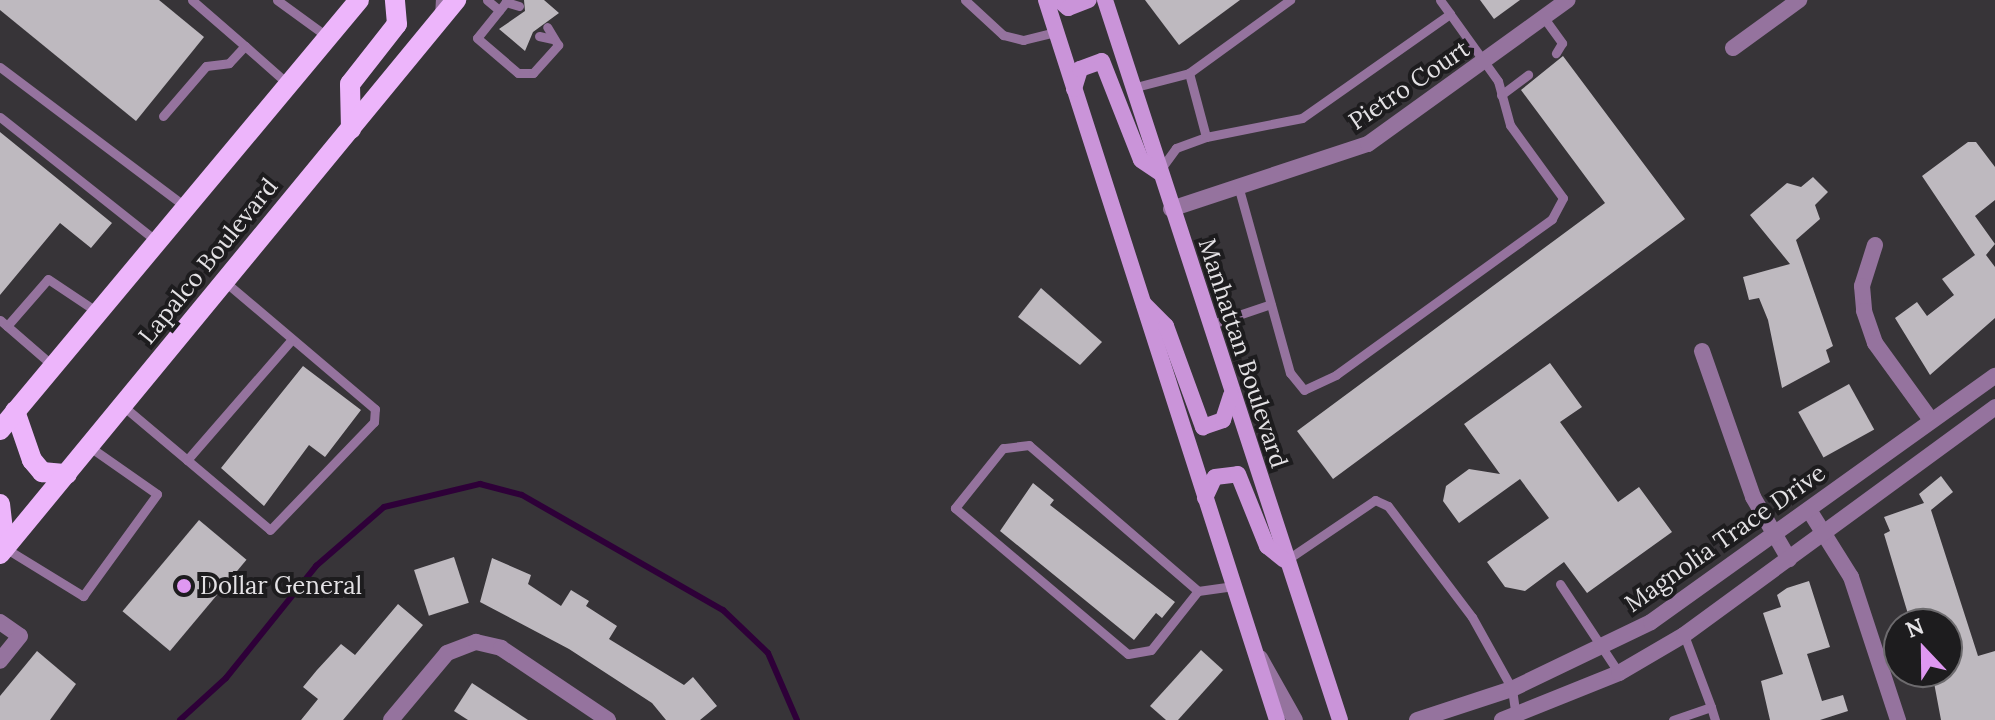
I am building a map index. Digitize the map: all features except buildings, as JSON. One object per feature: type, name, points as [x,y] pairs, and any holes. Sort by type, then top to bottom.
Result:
[{"type":"main road","points":[[0,430],[182,204],[359,0]]},
{"type":"main road","points":[[351,129],[350,84],[397,24],[395,0]]},
{"type":"main road","name":"Lapalco Boulevard","points":[[2,551],[351,129],[439,10],[456,0]]},
{"type":"main road","points":[[15,411],[32,460],[42,472],[67,474]]},
{"type":"main road","points":[[0,504],[2,551]]},
{"type":"street","points":[[1046,0],[1277,720]]},
{"type":"street","points":[[1059,0],[1068,8],[1089,0]]},
{"type":"street","name":"Manhattan Boulevard","points":[[1105,0],[1285,561],[1340,720]]},
{"type":"street","name":"Pietro Court","points":[[1171,209],[1368,144],[1568,0]]},
{"type":"street","points":[[1733,48],[1799,0]]},
{"type":"street","points":[[1074,89],[1080,69],[1102,61],[1141,160],[1159,172]]},
{"type":"street","points":[[1875,245],[1862,286],[1864,311],[1875,343],[1931,420]]},
{"type":"street","points":[[1141,300],[1166,326],[1203,427],[1223,420],[1231,394]]},
{"type":"street","points":[[1702,351],[1772,537],[1789,559]]},
{"type":"street","name":"Magnolia Trace Drive","points":[[1417,720],[1512,689],[1604,648],[1772,537],[1995,376]]},
{"type":"street","points":[[1509,718],[1619,673],[1684,635],[1995,407]]},
{"type":"street","points":[[1205,498],[1215,477],[1238,474],[1267,546],[1285,561]]},
{"type":"street","points":[[1809,510],[1826,531],[1851,577],[1898,720]]},
{"type":"street","points":[[0,622],[20,636],[0,661]]},
{"type":"street","points":[[391,720],[447,653],[476,642],[501,648],[608,720]]},
{"type":"street","points":[[1253,646],[1295,720]]},
{"type":"lane","points":[[192,0],[287,83]]},
{"type":"lane","points":[[487,0],[510,9],[477,38],[518,73],[539,68],[558,45],[547,27]]},
{"type":"lane","points":[[965,0],[1003,35],[1023,40],[1056,32]]},
{"type":"lane","points":[[1132,88],[1189,73],[1290,0]]},
{"type":"lane","points":[[1239,189],[1290,373],[1304,390],[1336,375],[1552,219],[1563,198],[1510,125],[1501,95],[1485,62],[1440,0]]},
{"type":"lane","points":[[285,2],[328,37]]},
{"type":"lane","points":[[1159,172],[1176,148],[1206,137],[1302,118],[1450,14]]},
{"type":"lane","points":[[1544,18],[1562,43],[1556,53]]},
{"type":"lane","points":[[539,36],[552,39]]},
{"type":"lane","points":[[163,116],[206,66],[229,63],[245,46]]},
{"type":"lane","points":[[0,67],[182,204]]},
{"type":"lane","points":[[1189,73],[1206,137]]},
{"type":"lane","points":[[1501,95],[1528,75]]},
{"type":"lane","points":[[0,117],[154,239]]},
{"type":"lane","points":[[52,365],[3,323],[48,279],[96,311]]},
{"type":"lane","points":[[123,406],[270,530],[374,422],[375,409],[225,282]]},
{"type":"lane","points":[[1209,325],[1271,304]]},
{"type":"lane","points":[[187,460],[292,339]]},
{"type":"lane","points":[[1198,591],[1029,445],[1003,448],[955,508],[1128,654],[1151,650],[1198,591],[1234,586]]},
{"type":"lane","points":[[2,551],[83,596],[157,494],[90,447]]},
{"type":"lane","points":[[1285,561],[1375,500],[1388,506],[1472,617],[1512,689],[1509,718]]},
{"type":"lane","points":[[1560,584],[1619,673]]},
{"type":"lane","points":[[1684,635],[1715,720]]},
{"type":"lane","points":[[1673,720],[1711,707]]},
{"type":"waterway","points":[[180,720],[226,678],[316,566],[384,507],[480,484],[522,495],[723,610],[768,653],[797,720]]},
{"type":"place","name":"Dollar General","points":[[184,586]]}]
